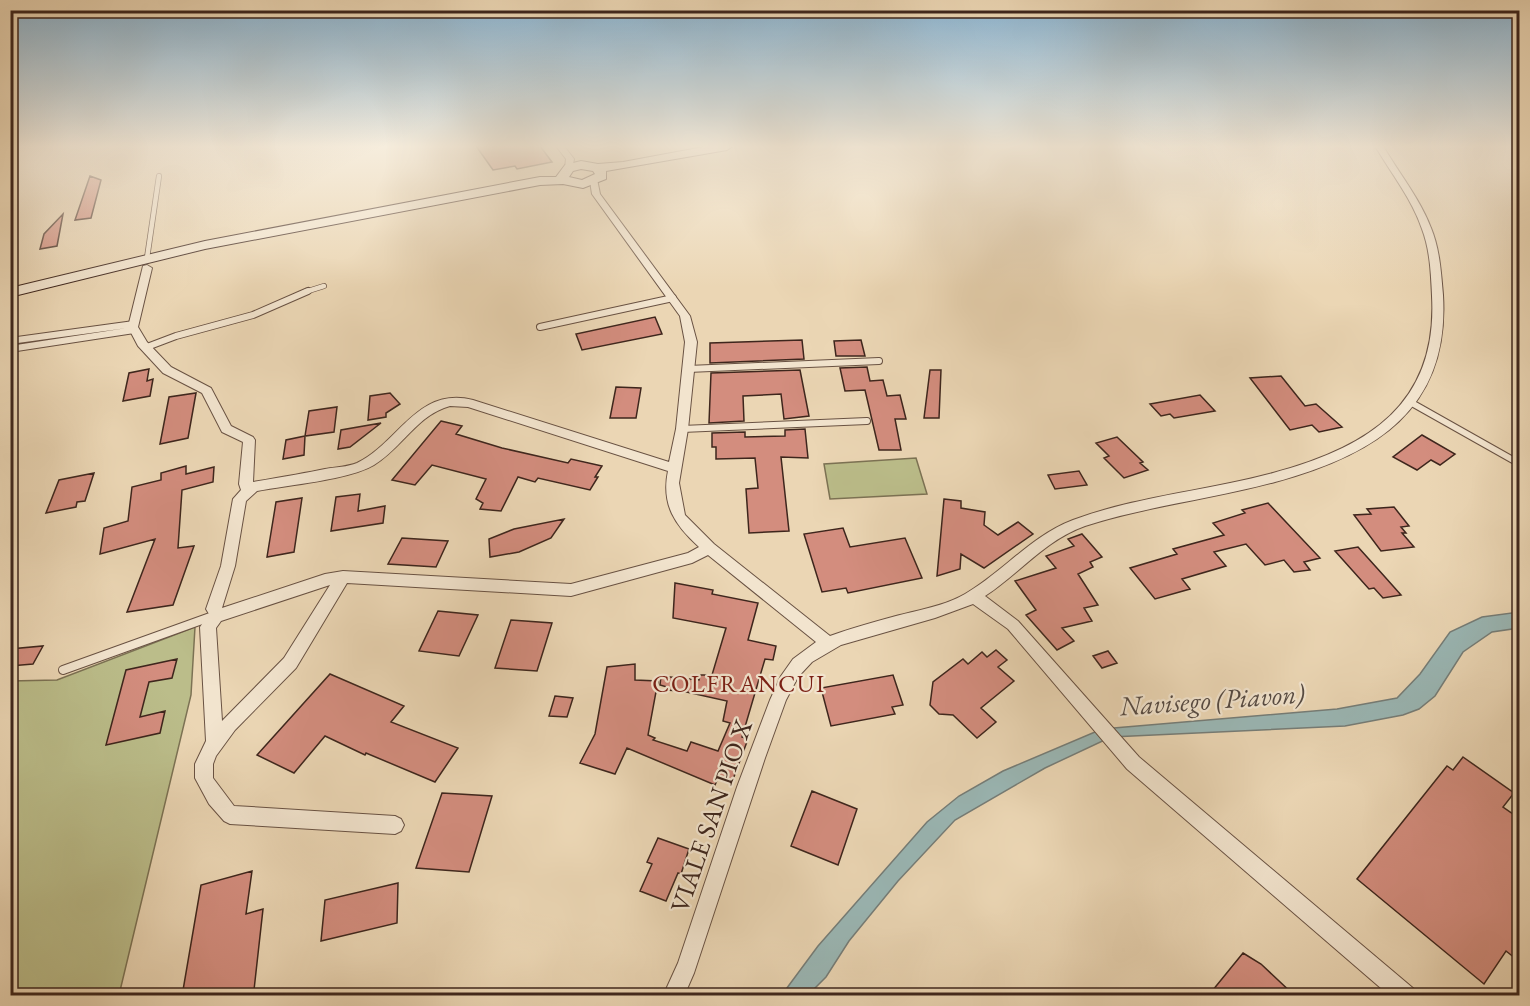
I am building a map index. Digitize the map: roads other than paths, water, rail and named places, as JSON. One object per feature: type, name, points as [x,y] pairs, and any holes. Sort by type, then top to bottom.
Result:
[{"type":"main road","points":[[10,293],[483,193]]},
{"type":"street","points":[[604,193],[685,316],[691,342],[682,429],[674,468],[674,502],[678,516],[688,529],[710,548],[828,643]]},
{"type":"street","name":"VIALE SAN PIO X","points":[[673,996],[687,966],[755,760],[782,691],[794,668],[809,654],[828,643],[952,606],[973,597],[1035,546],[1076,524],[1265,478],[1320,461],[1385,428],[1410,402],[1425,379],[1434,349],[1439,320],[1434,251],[1423,218],[1408,193]]},
{"type":"street","points":[[147,263],[134,327],[147,347],[167,370],[207,391],[226,429],[249,440],[246,484],[248,490]]},
{"type":"street","points":[[217,614],[214,609],[228,566],[240,499],[248,490],[358,468],[378,457],[426,409],[456,400],[674,468]]},
{"type":"street","points":[[217,614],[224,615],[325,580],[343,577],[571,590],[692,557],[710,548]]},
{"type":"street","points":[[343,577],[290,664],[215,742],[204,764],[203,775],[209,789],[230,815],[395,825]]},
{"type":"street","points":[[973,597],[1013,625],[1133,763],[1407,996]]},
{"type":"street","points":[[215,742],[208,627],[217,614]]},
{"type":"lane","points":[[147,263],[157,193]]},
{"type":"lane","points":[[147,347],[164,339],[267,310],[300,292],[324,286]]},
{"type":"lane","points":[[540,327],[673,298]]},
{"type":"lane","points":[[10,340],[134,327]]},
{"type":"lane","points":[[10,349],[134,327]]},
{"type":"lane","points":[[688,369],[879,361]]},
{"type":"lane","points":[[1410,402],[1520,464]]},
{"type":"lane","points":[[682,429],[867,421]]},
{"type":"lane","points":[[63,670],[217,614]]},
{"type":"water","points":[[1519,612],[1519,628],[1492,632],[1463,652],[1435,696],[1419,709],[1403,715],[1345,726],[1111,737],[1045,768],[955,820],[898,881],[849,941],[826,977],[808,995],[781,996],[818,946],[927,822],[959,796],[1003,771],[1102,729],[1337,709],[1397,698],[1420,674],[1450,632],[1482,617]]},
{"type":"district","name":"COLFRANCUI","points":[[739,684]]},
{"type":"water label","name":"Navisego (Piavon)","points":[[1212,700]]}]
